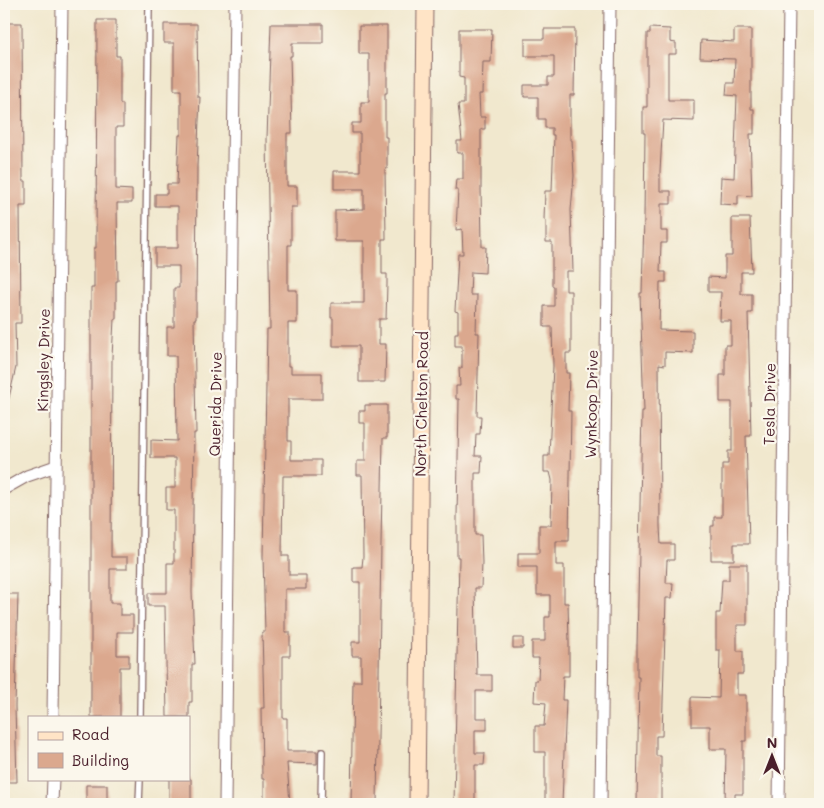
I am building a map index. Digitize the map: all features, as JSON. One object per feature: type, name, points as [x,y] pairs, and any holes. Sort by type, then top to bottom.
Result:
[{"type":"main road","name":"North Chelton Road","points":[[417,804],[424,4]]},
{"type":"street","name":"Kingsley Drive","points":[[53,716],[62,4]]},
{"type":"street","name":"Querida Drive","points":[[225,804],[235,4]]},
{"type":"street","name":"Wynkoop Drive","points":[[601,804],[610,4]]},
{"type":"street","name":"Tesla Drive","points":[[779,804],[789,4]]},
{"type":"street","points":[[4,489],[27,476],[56,466]]},
{"type":"street","points":[[52,804],[53,780]]},
{"type":"lane","points":[[140,716],[149,4]]},
{"type":"lane","points":[[321,804],[322,752]]},
{"type":"lane","points":[[139,804],[140,780]]},
{"type":"building","points":[[97,20],[116,20],[116,56],[120,56],[120,104],[123,104],[123,127],[116,127],[116,189],[132,190],[132,203],[117,203],[118,281],[116,281],[116,319],[114,319],[112,357],[111,557],[127,557],[127,569],[110,569],[110,603],[120,603],[120,615],[133,615],[133,632],[117,632],[117,655],[129,655],[129,667],[120,667],[120,716],[91,716],[91,288],[94,288],[94,248],[96,248]]},
{"type":"building","points":[[4,23],[22,23],[23,181],[26,181],[26,206],[20,206],[21,323],[15,323],[16,367],[8,402],[4,402],[4,94],[7,94],[7,49],[4,49]]},
{"type":"building","points":[[164,24],[197,24],[198,97],[200,97],[197,166],[196,319],[194,319],[196,433],[194,433],[192,592],[195,664],[192,664],[192,702],[189,702],[189,716],[167,716],[165,606],[148,606],[148,593],[167,593],[167,563],[174,563],[174,510],[166,510],[166,488],[175,488],[175,458],[151,458],[151,440],[177,441],[176,356],[167,356],[167,327],[174,327],[174,288],[179,288],[179,266],[155,266],[155,248],[178,248],[178,206],[155,206],[155,194],[167,194],[167,184],[177,184],[179,135],[181,135],[181,90],[174,90],[174,43],[164,43]]},
{"type":"building","points":[[271,24],[323,24],[323,43],[292,43],[292,56],[290,56],[292,133],[287,133],[287,186],[297,186],[297,207],[291,207],[291,245],[288,245],[288,290],[297,290],[297,323],[288,323],[288,366],[291,366],[291,373],[322,373],[322,399],[288,399],[288,441],[291,441],[291,460],[321,460],[321,476],[283,476],[282,556],[289,556],[289,575],[306,575],[306,589],[285,589],[285,632],[290,632],[290,656],[283,656],[283,718],[287,718],[287,751],[317,751],[317,764],[287,763],[290,804],[264,804],[264,779],[262,779],[261,708],[264,708],[262,632],[265,632],[263,556],[267,329],[270,329],[267,138]]},
{"type":"building","points":[[359,26],[387,26],[387,93],[385,93],[385,137],[387,137],[387,169],[385,169],[386,239],[382,239],[382,274],[387,274],[387,284],[386,319],[379,319],[379,344],[386,344],[385,382],[359,382],[359,346],[333,346],[331,303],[364,303],[364,241],[335,241],[335,210],[364,209],[364,189],[334,189],[334,171],[360,171],[360,133],[352,133],[352,123],[361,123],[361,102],[369,102],[369,54],[359,54]]},
{"type":"building","points":[[650,28],[670,29],[670,42],[676,43],[676,54],[668,54],[668,100],[694,100],[694,121],[663,120],[660,191],[671,191],[671,204],[661,204],[661,231],[667,231],[667,243],[661,243],[660,272],[666,272],[666,282],[660,282],[659,330],[693,331],[693,353],[665,352],[665,365],[659,364],[661,544],[674,544],[674,560],[667,560],[666,583],[673,583],[672,598],[666,598],[662,736],[656,736],[656,756],[661,756],[661,804],[637,804],[639,677],[637,677],[637,647],[642,411],[644,411],[640,293],[642,293],[644,218],[645,133],[643,133],[643,107],[647,107],[647,33],[650,33]]},
{"type":"building","points":[[459,29],[492,29],[491,62],[483,62],[482,94],[479,94],[480,117],[485,117],[485,129],[481,129],[481,188],[482,247],[486,247],[485,273],[471,272],[470,295],[477,295],[476,333],[479,333],[477,416],[481,416],[480,434],[476,434],[475,456],[482,456],[481,473],[475,473],[475,535],[481,535],[482,563],[481,588],[475,588],[477,675],[492,675],[492,691],[476,691],[476,718],[487,718],[487,730],[475,730],[475,753],[485,753],[484,765],[475,765],[475,804],[454,804],[459,557],[457,557],[457,518],[459,399],[456,399],[456,386],[460,386],[459,368],[462,368],[462,346],[455,346],[455,333],[458,333],[458,312],[455,311],[458,254],[463,254],[462,229],[456,230],[458,190],[455,190],[456,179],[463,179],[463,153],[457,153],[457,141],[462,141],[458,104],[464,104],[464,78],[459,77]]},
{"type":"building","points":[[544,29],[575,29],[574,95],[570,95],[570,140],[572,140],[574,176],[571,210],[573,271],[566,271],[566,291],[571,291],[571,353],[566,353],[566,373],[569,373],[568,411],[571,411],[569,541],[556,541],[556,565],[564,565],[564,603],[568,603],[569,642],[569,676],[563,676],[562,700],[566,700],[562,804],[545,804],[545,752],[535,752],[535,726],[544,726],[546,703],[534,702],[539,658],[532,658],[532,641],[545,641],[545,617],[550,617],[550,595],[537,595],[537,567],[518,567],[518,553],[539,553],[539,525],[551,525],[552,480],[550,472],[544,472],[544,456],[549,456],[553,366],[552,327],[544,327],[544,306],[554,306],[554,286],[552,286],[552,242],[546,242],[546,220],[544,220],[545,191],[552,191],[554,135],[552,135],[552,128],[545,128],[545,119],[538,119],[538,97],[524,97],[524,85],[548,85],[548,77],[554,77],[554,56],[525,56],[525,39],[544,39]]},
{"type":"building","points":[[734,29],[751,29],[751,109],[754,109],[754,134],[750,134],[752,196],[738,195],[738,205],[720,204],[721,177],[734,178],[737,96],[726,95],[727,83],[734,83],[735,59],[700,58],[701,40],[734,42]]},
{"type":"building","points":[[732,218],[750,218],[752,272],[741,272],[741,294],[752,294],[752,313],[748,313],[751,436],[746,436],[749,544],[734,544],[734,560],[711,560],[711,526],[714,526],[714,517],[722,517],[722,464],[728,464],[728,451],[732,451],[732,402],[720,402],[720,375],[725,375],[725,345],[731,345],[731,321],[720,321],[721,292],[708,292],[708,277],[725,278],[725,256],[732,256]]},
{"type":"building","points":[[365,405],[387,405],[387,438],[383,438],[377,804],[351,804],[353,681],[361,681],[361,656],[352,656],[352,642],[360,642],[360,582],[353,582],[353,567],[362,567],[363,557],[362,475],[357,475],[357,461],[365,461],[365,423],[359,423],[359,411],[365,411]]},
{"type":"building","points":[[729,564],[747,564],[747,625],[737,625],[737,651],[743,651],[743,674],[737,674],[737,695],[746,695],[746,741],[743,741],[743,794],[735,794],[735,804],[725,804],[726,749],[710,749],[710,726],[692,726],[692,697],[719,698],[720,650],[716,650],[716,613],[720,613],[722,580],[729,580]]},
{"type":"building","points":[[4,594],[18,594],[15,706],[17,782],[4,782]]},
{"type":"building","points":[[513,638],[523,638],[523,648],[513,648]]},
{"type":"building","points":[[191,779],[191,804],[169,804],[169,780]]},
{"type":"building","points":[[86,785],[107,785],[107,804],[86,804]]}]
